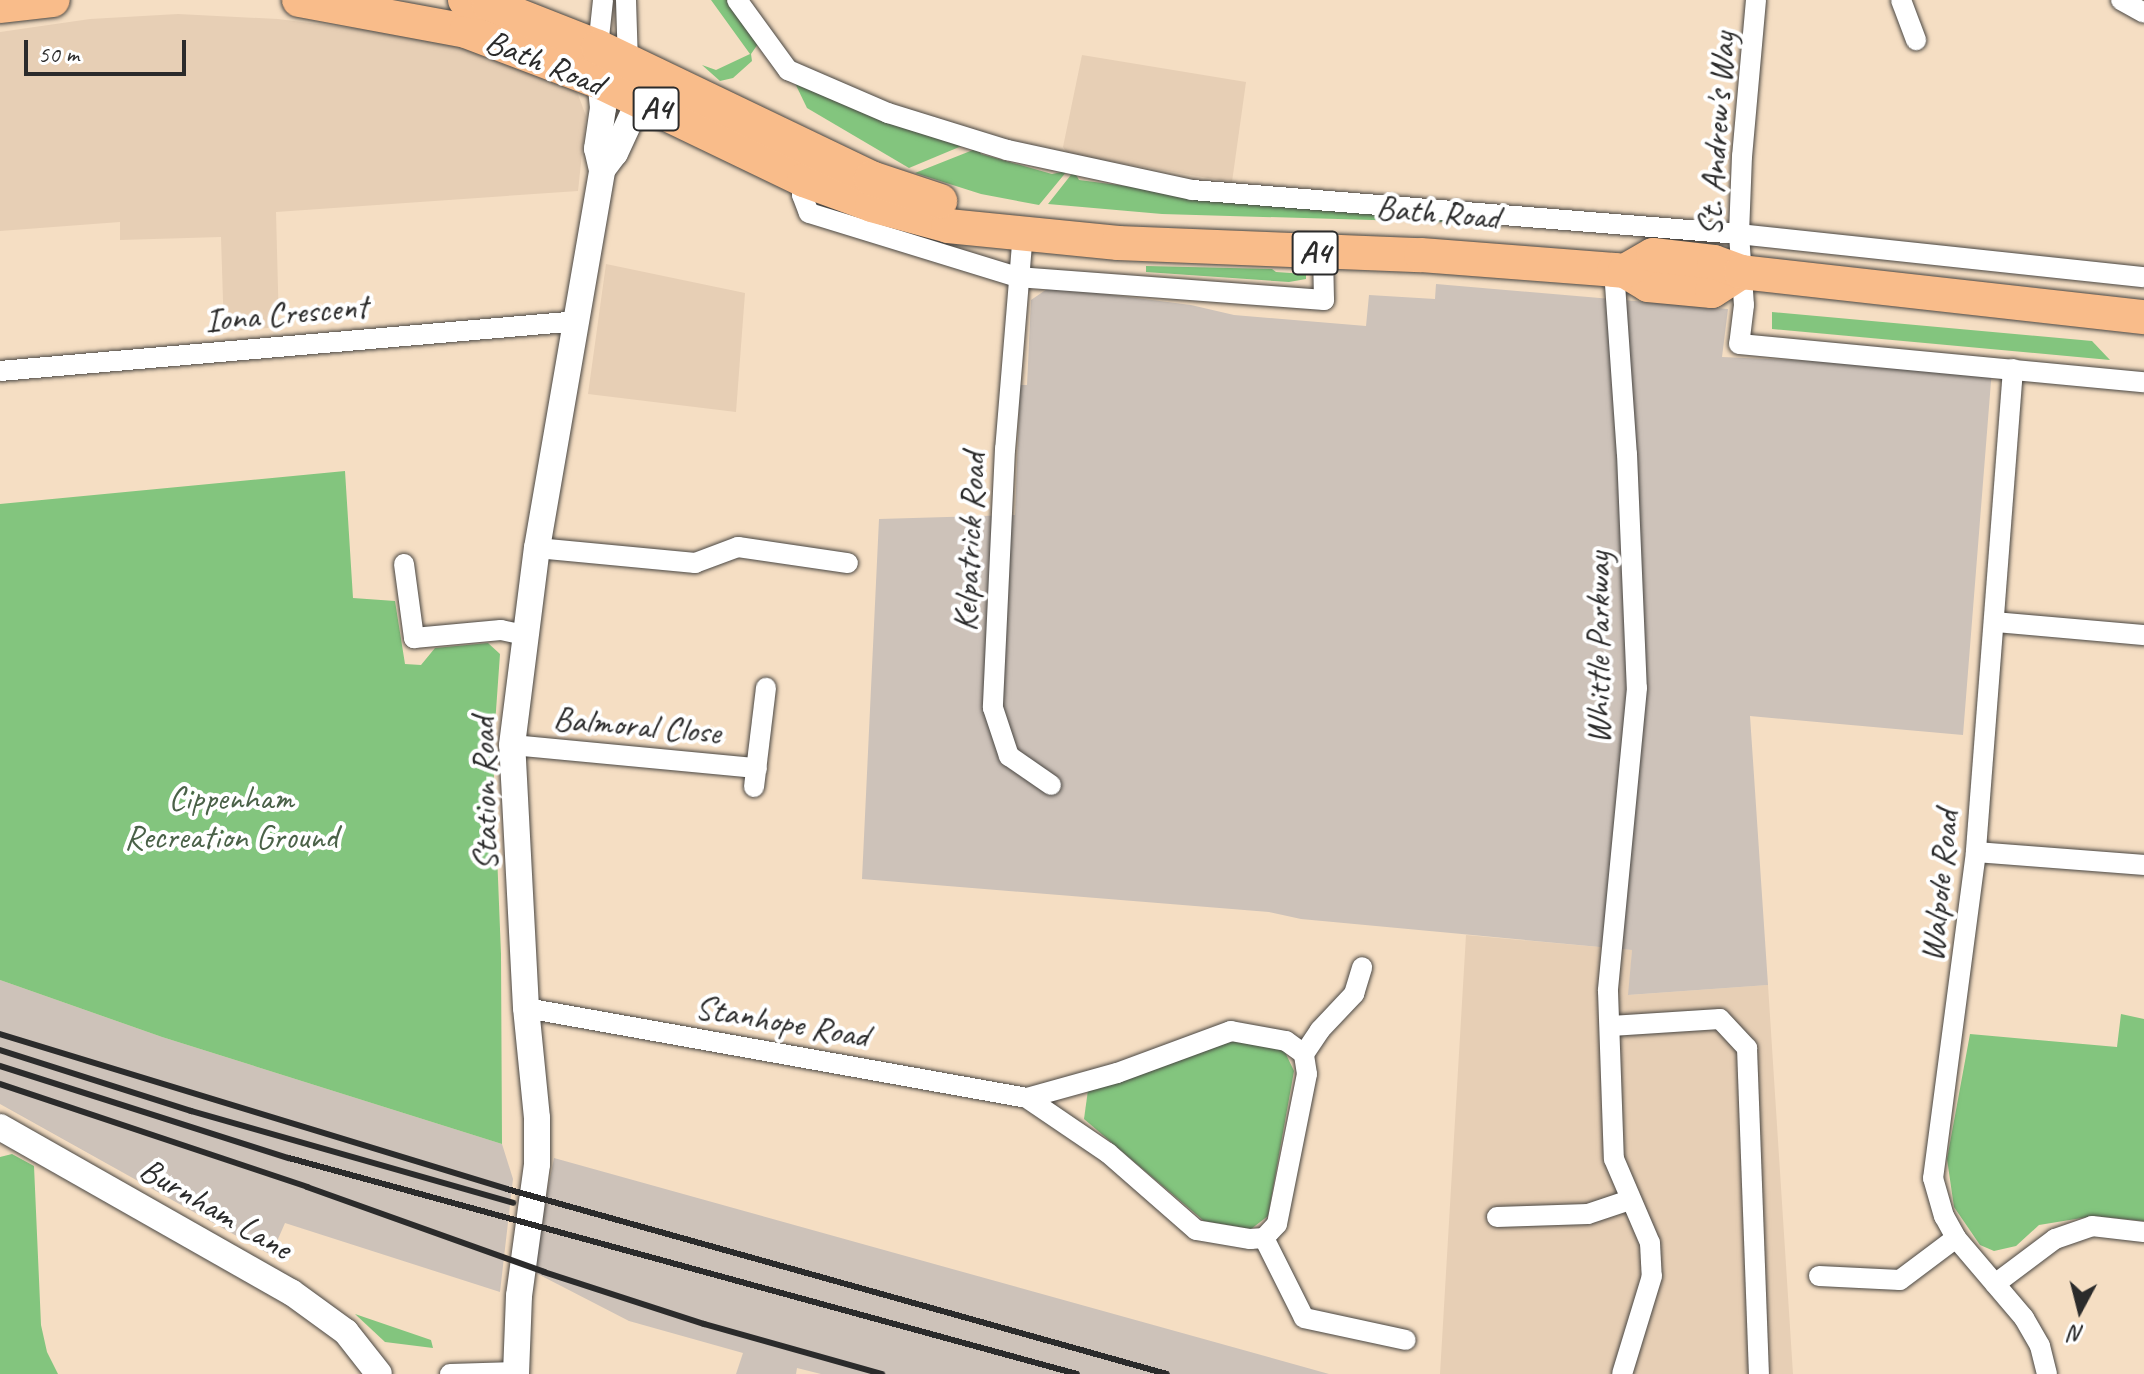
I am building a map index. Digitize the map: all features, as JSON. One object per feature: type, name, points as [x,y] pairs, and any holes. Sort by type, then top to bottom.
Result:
[{"type":"main road","points":[[0,6],[53,0]]},
{"type":"main road","name":"Bath Road","points":[[299,0],[466,31],[600,82],[804,180],[872,205],[948,226],[1118,243],[1421,255],[1620,270],[1653,255],[1714,262],[1741,272],[2144,317]]},
{"type":"main road","name":"Bath Road","points":[[483,1],[598,47],[871,178],[953,205],[1015,231]]},
{"type":"street","points":[[598,47],[603,0]]},
{"type":"street","points":[[626,0],[628,62],[639,101]]},
{"type":"street","name":"Bath Road","points":[[737,0],[788,70],[888,113],[1007,150],[1192,190],[1739,234],[2144,277]]},
{"type":"street","points":[[1901,0],[1916,40]]},
{"type":"street","points":[[2121,0],[2144,13]]},
{"type":"street","name":"St. Andrew's Way","points":[[1761,1],[1739,234],[1744,305],[1739,344],[2013,369]]},
{"type":"street","name":"Station Road","points":[[516,1373],[519,1296],[537,1164],[537,1118],[526,1008],[512,745],[537,548],[602,170],[597,149],[603,108],[598,47]]},
{"type":"street","name":"Station Road","points":[[602,170],[615,153],[639,101]]},
{"type":"street","points":[[804,180],[802,195],[809,213],[1017,277],[1324,300],[1323,253]]},
{"type":"street","name":"Kelpatrick Road","points":[[1015,231],[1017,277],[993,708],[1009,756],[1051,785]]},
{"type":"street","name":"Whittle Parkway","points":[[1620,270],[1637,688],[1608,991],[1614,1159],[1650,1243],[1652,1276],[1622,1374]]},
{"type":"street","name":"Iona Crescent","points":[[0,371],[578,321]]},
{"type":"street","points":[[2013,369],[2144,382]]},
{"type":"street","name":"Walpole Road","points":[[2013,369],[1976,852],[1933,1178],[1944,1216],[1956,1238],[2024,1318],[2040,1346],[2047,1374]]},
{"type":"street","points":[[537,548],[695,563],[738,547],[848,563]]},
{"type":"street","points":[[404,564],[414,638],[501,630],[525,635]]},
{"type":"street","points":[[1995,622],[2144,635]]},
{"type":"street","name":"Balmoral Close","points":[[512,745],[755,777],[766,688]]},
{"type":"street","points":[[1976,852],[2144,865]]},
{"type":"street","points":[[1362,967],[1354,994],[1320,1030],[1304,1054],[1307,1074],[1277,1224],[1264,1238],[1304,1318],[1406,1340]]},
{"type":"street","name":"Stanhope Road","points":[[526,1008],[1027,1098],[1108,1153],[1196,1230],[1250,1239],[1264,1238]]},
{"type":"street","points":[[1611,1026],[1720,1019],[1747,1048],[1759,1374]]},
{"type":"street","name":"Stanhope Road","points":[[1027,1098],[1117,1073],[1231,1031],[1286,1041],[1304,1054]]},
{"type":"street","name":"Burnham Lane","points":[[0,1127],[291,1292],[346,1332],[379,1374]]},
{"type":"street","points":[[1497,1217],[1588,1214],[1630,1200]]},
{"type":"street","points":[[1995,1284],[2055,1239],[2092,1226],[2144,1232]]},
{"type":"street","points":[[1819,1276],[1900,1280],[1956,1238]]},
{"type":"street","points":[[450,1374],[516,1373]]},
{"type":"shaded area","points":[[178,14],[278,19],[439,39],[576,89],[586,116],[578,191],[276,212],[279,327],[224,332],[221,237],[120,240],[120,222],[0,231],[0,32],[90,19]]},
{"type":"shaded area","points":[[1082,55],[1246,82],[1232,182],[1068,154],[1063,147]]},
{"type":"shaded area","points":[[606,264],[745,293],[736,412],[588,394]]},
{"type":"shaded area","points":[[1436,284],[1728,309],[1722,357],[1992,369],[1963,735],[1750,716],[1768,985],[1628,995],[1632,950],[1301,919],[1269,912],[862,879],[879,519],[1015,515],[1020,385],[1027,385],[1031,300],[1050,287],[1191,305],[1234,315],[1366,326],[1369,295],[1435,299]]},
{"type":"shaded area","points":[[1466,935],[1632,950],[1629,995],[1768,985],[1793,1374],[1440,1374]]},
{"type":"shaded area","points":[[0,980],[162,1037],[502,1144],[513,1179],[500,1292],[285,1223],[271,1255],[0,1104]]},
{"type":"shaded area","points":[[554,1158],[1329,1374],[821,1374],[797,1368],[796,1374],[736,1374],[743,1353],[629,1321],[532,1271]]},
{"type":"green space","points":[[711,0],[729,0],[760,41],[751,54],[752,61],[733,78],[720,81],[702,65],[716,70],[750,54]]},
{"type":"green space","points":[[792,77],[964,145],[909,168],[807,108]]},
{"type":"green space","points":[[978,148],[981,154],[1052,174],[1067,171],[1039,205],[981,194],[915,173]]},
{"type":"green space","points":[[1074,171],[1079,180],[1259,203],[1475,223],[1162,214],[1048,204]]},
{"type":"green space","points":[[1146,266],[1272,269],[1306,274],[1306,279],[1289,282],[1146,272]]},
{"type":"green space","points":[[1772,312],[2092,341],[2110,360],[1772,329]]},
{"type":"green space","name":"Cippenham Recreation Ground","points":[[345,471],[353,598],[395,601],[405,664],[421,665],[435,648],[488,643],[500,654],[493,753],[501,954],[502,1144],[162,1037],[0,980],[0,504]]},
{"type":"green space","points":[[2121,1014],[2144,1019],[2144,1221],[2094,1216],[2039,1225],[2016,1246],[1994,1251],[1980,1245],[1954,1207],[1947,1159],[1970,1034],[2117,1047]]},
{"type":"green space","points":[[1236,1040],[1284,1050],[1294,1071],[1268,1216],[1251,1229],[1204,1221],[1084,1119],[1088,1090]]},
{"type":"green space","points":[[12,1154],[34,1166],[41,1325],[47,1352],[58,1374],[0,1374],[0,1157]]},
{"type":"green space","points":[[355,1314],[431,1340],[433,1348],[385,1342]]},
{"type":"railway","points":[[0,1034],[507,1189],[1167,1374]]},
{"type":"railway","points":[[0,1050],[191,1111],[513,1203]]},
{"type":"railway","points":[[0,1066],[289,1158],[1077,1374]]},
{"type":"railway","points":[[0,1084],[307,1187],[544,1272],[704,1324],[882,1374]]}]
